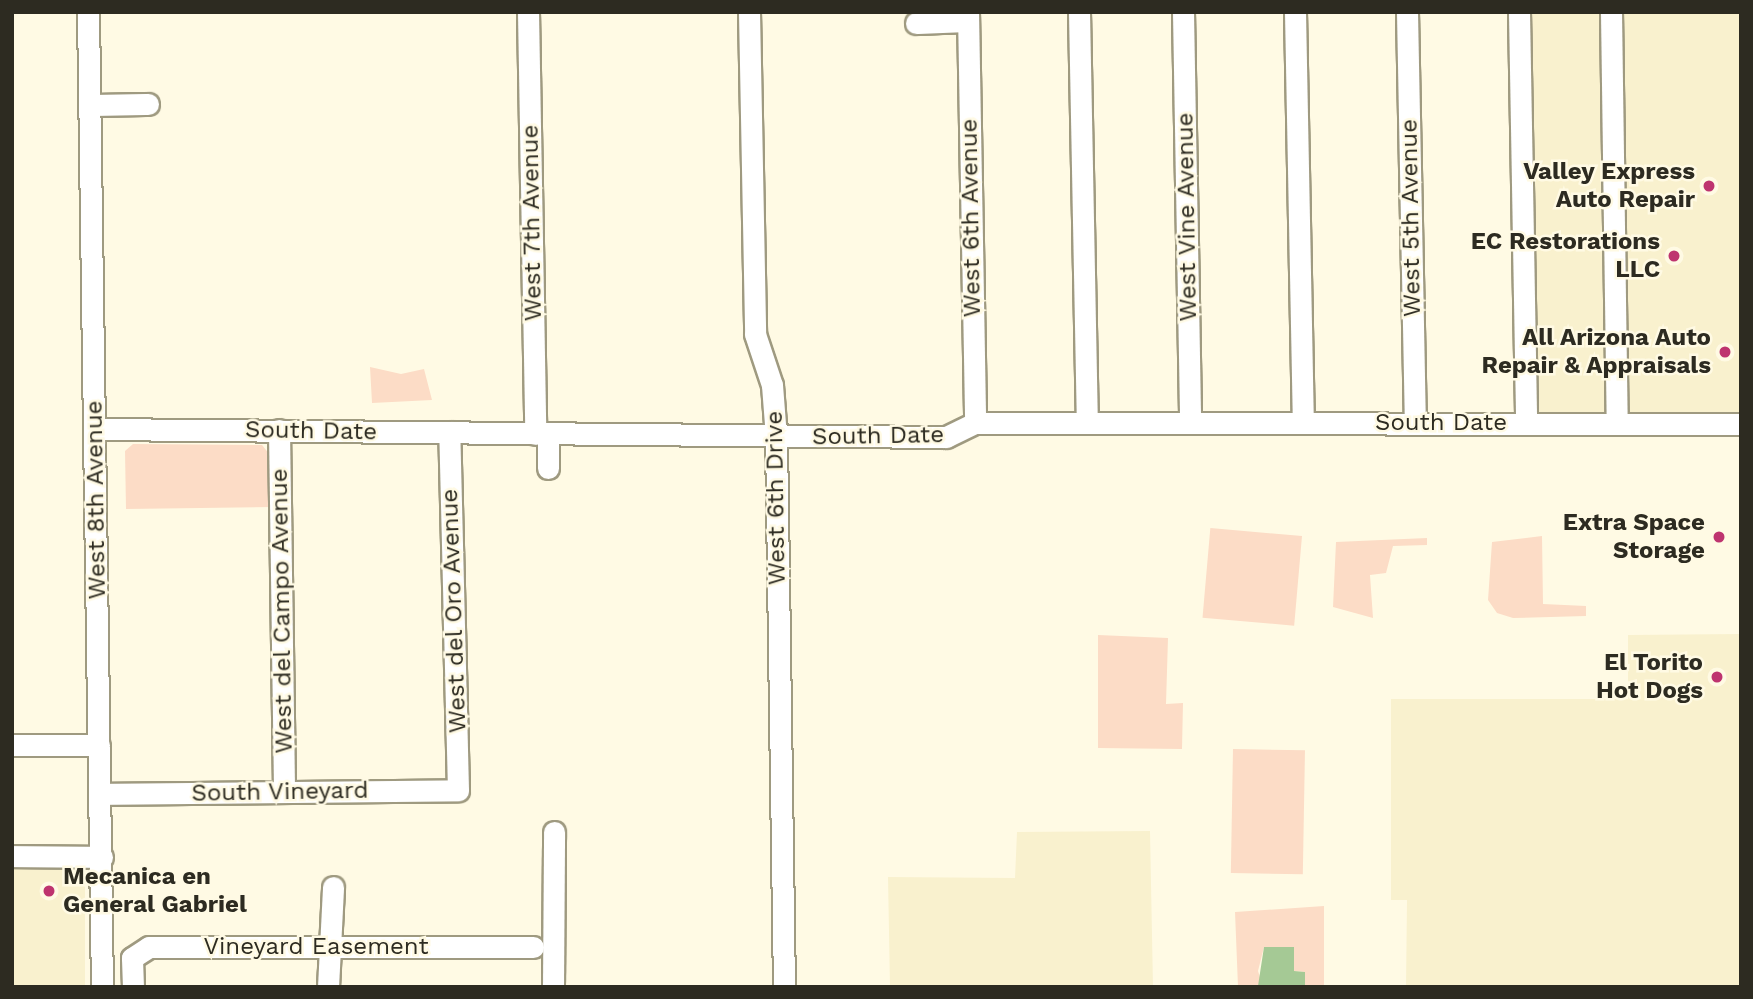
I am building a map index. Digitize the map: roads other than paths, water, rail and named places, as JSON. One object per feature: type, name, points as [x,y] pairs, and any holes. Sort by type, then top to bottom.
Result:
[{"type":"street","name":"West 8th Avenue","points":[[88,12],[102,987]]},
{"type":"street","name":"West 7th Avenue","points":[[528,12],[542,434],[548,468]]},
{"type":"street","name":"West 6th Drive","points":[[749,12],[755,334],[772,384],[776,437],[784,987]]},
{"type":"street","points":[[1079,12],[1087,422]]},
{"type":"street","name":"West Vine Avenue","points":[[1183,12],[1190,422]]},
{"type":"street","points":[[1295,12],[1303,422]]},
{"type":"street","name":"West 5th Avenue","points":[[1408,12],[1415,423]]},
{"type":"street","points":[[1519,12],[1526,424]]},
{"type":"street","points":[[1611,12],[1618,424]]},
{"type":"street","points":[[916,23],[968,17]]},
{"type":"street","name":"West 6th Avenue","points":[[968,17],[975,423]]},
{"type":"street","points":[[90,105],[148,104]]},
{"type":"street","name":"South Date","points":[[96,429],[946,437],[975,423],[1741,424]]},
{"type":"street","name":"West del Campo Avenue","points":[[279,430],[284,792]]},
{"type":"street","name":"West del Oro Avenue","points":[[449,432],[458,790]]},
{"type":"street","points":[[12,746],[99,745]]},
{"type":"street","name":"South Vineyard","points":[[101,794],[458,790]]},
{"type":"street","points":[[553,987],[554,832]]},
{"type":"street","points":[[12,856],[102,857]]},
{"type":"street","points":[[328,987],[333,887]]},
{"type":"street","name":"Vineyard Easement","points":[[133,987],[132,958],[149,947],[533,947]]},
{"type":"place","name":"Valley Express Auto Repair","points":[[1709,186]]},
{"type":"place","name":"EC Restorations LLC","points":[[1674,256]]},
{"type":"place","name":"All Arizona Auto Repair & Appraisals","points":[[1725,352]]},
{"type":"place","name":"Extra Space Storage","points":[[1719,537]]},
{"type":"place","name":"El Torito Hot Dogs","points":[[1717,677]]},
{"type":"place","name":"Mecanica en General Gabriel","points":[[49,891]]}]
